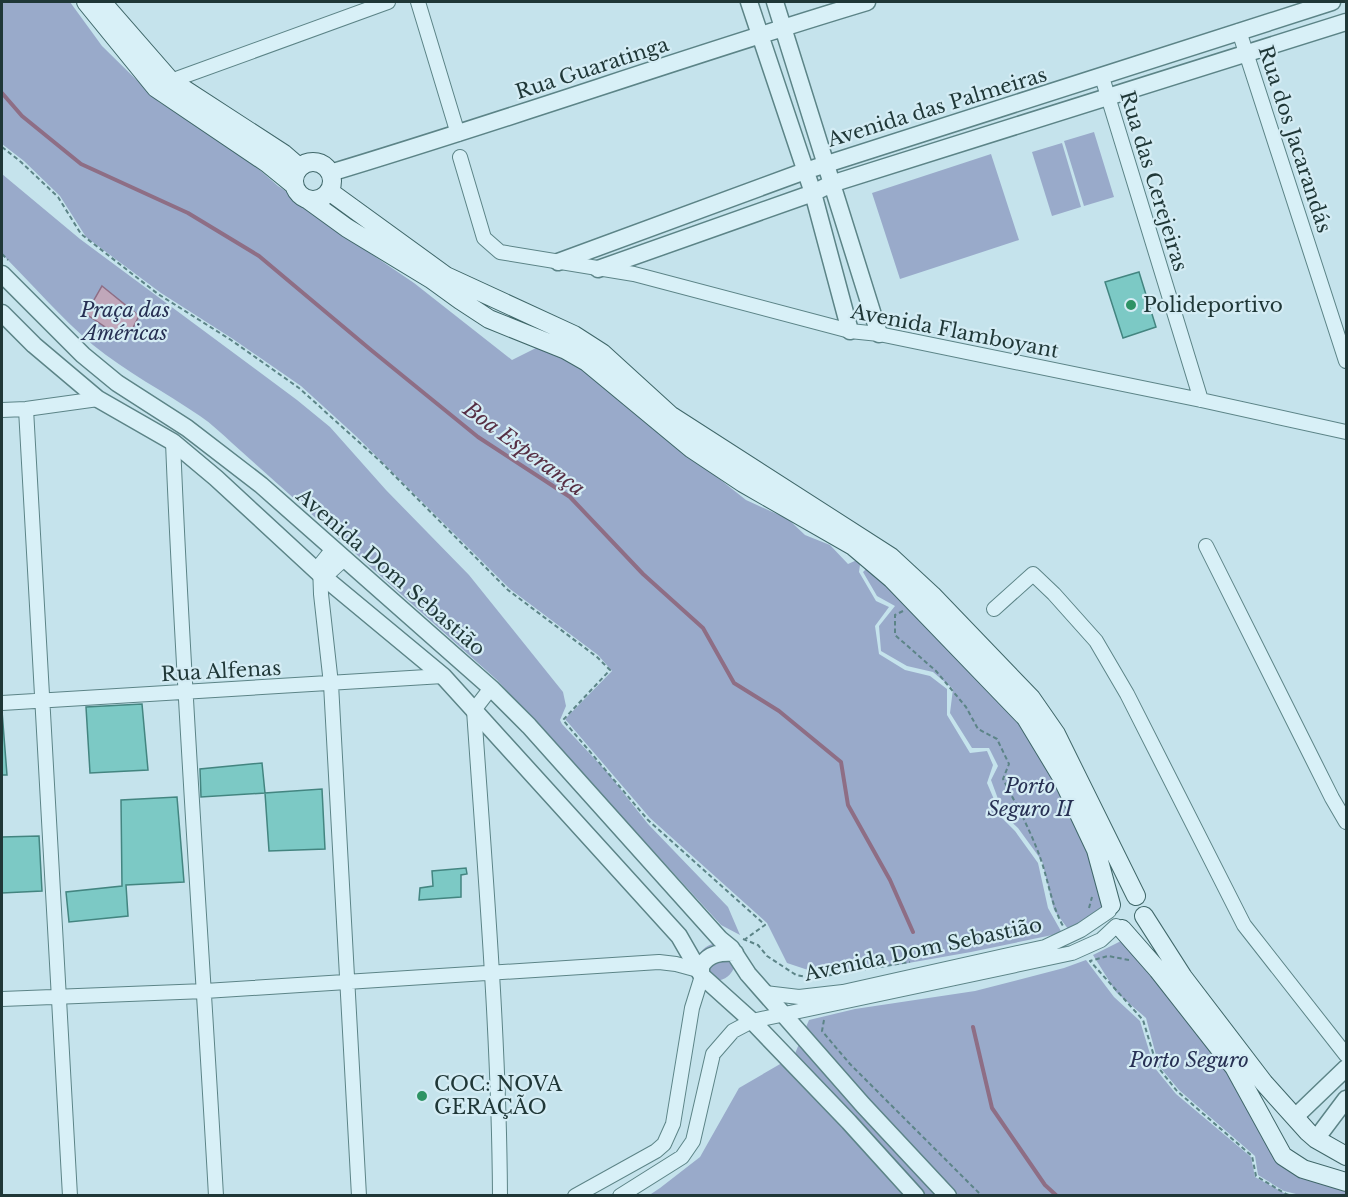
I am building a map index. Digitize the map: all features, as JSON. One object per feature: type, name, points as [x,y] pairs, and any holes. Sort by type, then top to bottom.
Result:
[{"type":"main road","points":[[86,2],[163,84],[294,185]]},
{"type":"main road","points":[[102,2],[163,84],[284,154],[299,167]]},
{"type":"main road","points":[[1114,920],[1133,929],[1138,926],[1144,916],[1144,905],[1136,896],[1056,734],[1031,698],[932,595],[891,557],[670,415],[602,353],[574,335],[446,276],[359,215],[329,182],[320,163],[305,163],[299,167],[295,172],[296,191],[347,228],[431,279],[489,319],[566,350],[587,362],[692,449],[744,483],[854,546],[892,579],[1026,718],[1061,776],[1096,850],[1114,920],[1158,970],[1234,1067],[1283,1156],[1303,1170],[1347,1182]]},
{"type":"main road","points":[[307,199],[320,199],[329,182]]},
{"type":"main road","points":[[1114,920],[1114,900],[1124,894],[1136,896]]},
{"type":"main road","points":[[1144,916],[1183,977],[1264,1083],[1316,1139],[1347,1156]]},
{"type":"street","points":[[163,84],[388,2]]},
{"type":"street","points":[[418,2],[458,134]]},
{"type":"street","points":[[750,2],[813,193],[850,331]]},
{"type":"street","points":[[775,2],[879,334]]},
{"type":"street","name":"Rua Guaratinga","points":[[329,182],[458,134],[760,34],[867,2]]},
{"type":"street","name":"Avenida das Palmeiras","points":[[558,262],[825,164],[1332,2]]},
{"type":"street","points":[[598,269],[813,193],[831,184],[1347,22]]},
{"type":"street","name":"Rua dos Jacarandás","points":[[1239,31],[1347,361]]},
{"type":"street","name":"Rua das Cerejeiras","points":[[1102,77],[1201,400]]},
{"type":"street","name":"Avenida Flamboyant","points":[[460,158],[484,238],[500,252],[634,274],[850,331],[879,334],[1347,432]]},
{"type":"street","name":"Avenida Dom Sebastião","points":[[2,274],[82,355],[117,383],[187,428],[261,485],[491,688],[530,726],[735,953],[748,974],[765,993],[799,997],[843,992],[1045,946],[1114,920]]},
{"type":"street","points":[[2,313],[34,345],[98,399],[173,442],[216,478],[320,574],[443,676],[679,936],[698,969],[849,1122],[916,1196]]},
{"type":"street","points":[[2,410],[98,399]]},
{"type":"street","points":[[26,409],[70,1196]]},
{"type":"street","points":[[173,442],[184,693],[205,991],[216,1196]]},
{"type":"street","points":[[1206,546],[1332,798],[1347,822]]},
{"type":"street","points":[[339,554],[321,565],[320,574],[331,684],[359,1196]]},
{"type":"street","points":[[994,609],[1033,574],[1096,641],[1127,693],[1244,925],[1347,1055]]},
{"type":"street","name":"Rua Alfenas","points":[[2,703],[443,676]]},
{"type":"street","points":[[491,688],[474,710],[492,973],[500,1141],[500,1196]]},
{"type":"street","name":"Avenida Dom Sebastião","points":[[748,1018],[784,1014],[1086,956],[1101,940],[1114,920]]},
{"type":"street","points":[[574,1196],[656,1151],[670,1135],[698,969],[710,956],[723,952],[735,953]]},
{"type":"street","points":[[2,999],[205,991],[659,962],[676,963],[698,969]]},
{"type":"street","points":[[765,993],[863,1105],[948,1196]]},
{"type":"street","points":[[620,1196],[682,1157],[693,1141],[713,1054],[733,1030],[748,1018]]},
{"type":"street","points":[[1294,1117],[1347,1068]]},
{"type":"street","points":[[1316,1139],[1347,1099]]},
{"type":"path","points":[[2,147],[58,196],[81,234],[158,294],[231,340],[299,388],[381,462],[508,590],[597,657],[610,670],[563,720],[648,820],[765,925],[744,940],[758,945],[767,956],[796,975],[812,978],[918,961]]},
{"type":"path","points":[[903,610],[895,615],[894,634],[936,671],[966,707],[978,729],[997,738],[1009,764],[1003,779],[1042,861],[1054,910],[1070,936]]},
{"type":"path","points":[[1087,913],[1093,895]]},
{"type":"path","points":[[1114,920],[1128,960]]},
{"type":"path","points":[[1086,956],[1108,956],[1136,964]]},
{"type":"path","points":[[1086,956],[1143,1020],[1157,1066],[1177,1091],[1252,1156],[1256,1176],[1292,1196]]},
{"type":"path","points":[[824,1015],[822,1030],[850,1064],[982,1196]]},
{"type":"green space","points":[[2,2],[70,2],[102,46],[159,102],[238,151],[278,186],[332,221],[352,241],[414,283],[512,360],[536,348],[572,362],[746,500],[788,519],[805,535],[830,545],[848,564],[857,560],[860,565],[859,572],[876,601],[889,607],[875,626],[879,654],[905,670],[930,676],[947,689],[947,715],[970,753],[987,751],[993,765],[987,783],[1002,818],[1015,831],[1038,863],[1048,908],[1062,933],[897,965],[811,971],[787,963],[767,923],[650,818],[565,719],[612,671],[598,655],[510,589],[357,437],[301,386],[161,293],[86,237],[60,196],[24,161],[2,144]]},
{"type":"green space","points":[[1094,132],[1114,197],[1084,206],[1064,141]]},
{"type":"green space","points":[[1062,143],[1081,207],[1052,216],[1032,152]]},
{"type":"green space","points":[[991,154],[1019,240],[900,279],[872,193]]},
{"type":"green space","name":"Praça das Américas","points":[[2,174],[80,239],[330,427],[386,490],[469,575],[563,692],[566,706],[560,720],[562,724],[607,772],[648,824],[728,907],[740,935],[721,925],[497,680],[213,426],[106,355],[46,300],[2,254]]},
{"type":"green space","name":"Porto Seguro II","points":[[869,566],[1022,720],[1092,850],[1099,876],[1102,910],[1071,933],[1054,910],[1042,861],[1018,828],[1004,815],[991,780],[998,766],[989,748],[972,748],[950,713],[953,689],[933,672],[907,666],[881,651],[879,626],[895,606],[877,596],[863,572]]},
{"type":"green space","name":"Porto Seguro","points":[[1125,939],[1203,1034],[1281,1157],[1346,1187],[1346,1195],[1300,1195],[1284,1191],[1258,1175],[1255,1156],[1179,1090],[1159,1066],[1146,1018],[1116,992],[1093,955]]},
{"type":"green space","points":[[718,943],[735,966],[728,976],[715,981],[698,958],[705,948]]},
{"type":"green space","points":[[1086,960],[1114,997],[1140,1021],[1154,1067],[1176,1094],[1251,1157],[1255,1177],[1288,1195],[648,1196],[700,1157],[739,1088],[794,1056],[809,1020],[855,1009],[975,991]]},
{"type":"shaded area","points":[[102,286],[139,316],[126,341],[86,314]]},
{"type":"building","name":"Polideportivo","points":[[1139,272],[1156,327],[1123,338],[1105,282]]},
{"type":"building","points":[[142,704],[148,770],[90,773],[86,707]]},
{"type":"building","points":[[2,711],[7,775],[2,775]]},
{"type":"building","points":[[262,763],[265,793],[201,797],[200,769]]},
{"type":"building","points":[[322,789],[325,849],[269,851],[265,793]]},
{"type":"building","points":[[177,797],[184,882],[126,885],[128,916],[69,922],[66,892],[122,886],[121,800]]},
{"type":"building","points":[[39,836],[42,891],[2,893],[2,837]]},
{"type":"building","points":[[466,868],[467,874],[461,875],[461,897],[419,900],[420,888],[433,886],[432,871]]},
{"type":"waterway","name":"Boa Esperança","points":[[2,93],[22,116],[81,164],[188,213],[259,256],[478,437],[570,497],[643,574],[703,628],[734,683],[779,711],[841,762],[848,805],[890,880],[913,932]]},
{"type":"waterway","name":"Boa Esperança","points":[[973,1027],[992,1108],[1045,1185],[1057,1196]]},
{"type":"place","name":"Polideportivo","points":[[1131,305]]},
{"type":"place","name":"COC: NOVA GERAÇÃO","points":[[422,1096]]}]
